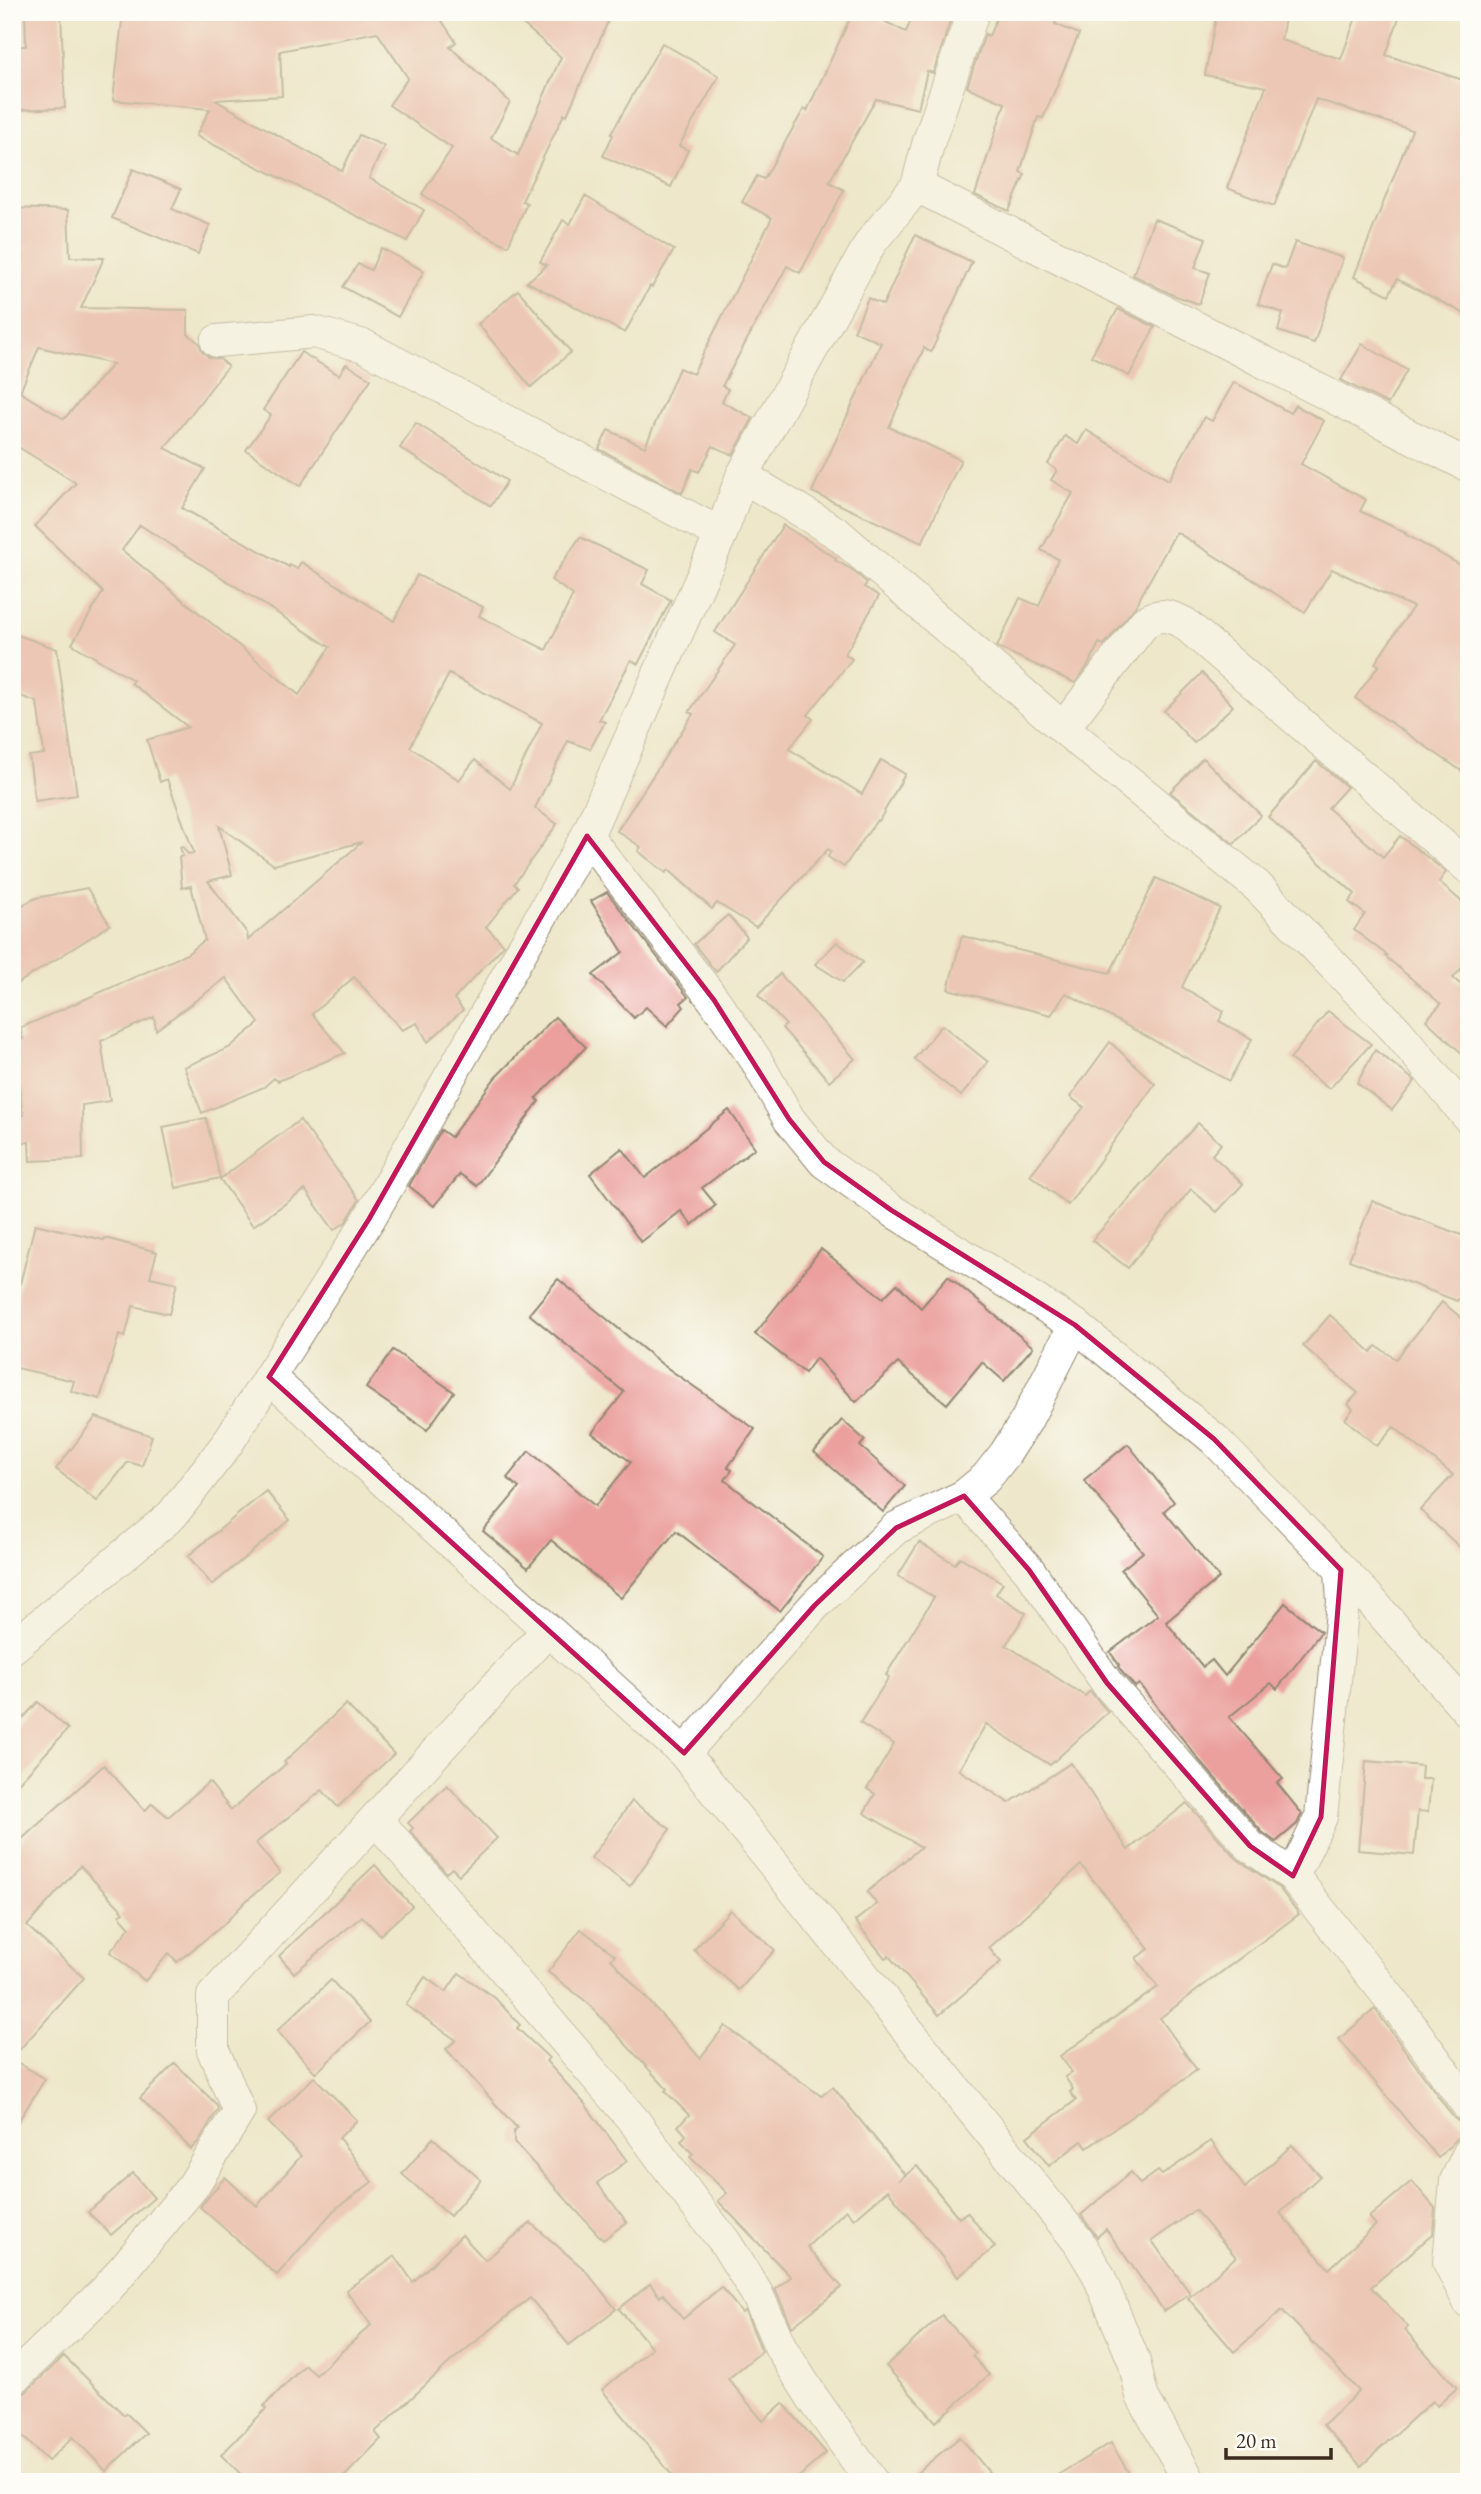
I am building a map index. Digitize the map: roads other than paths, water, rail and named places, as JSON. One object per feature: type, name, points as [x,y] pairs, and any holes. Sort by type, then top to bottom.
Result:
[{"type":"street","points":[[12,1648],[172,1515],[227,1444],[369,1219],[587,836],[721,534],[742,476],[871,242],[917,186],[929,141],[973,12]]},
{"type":"street","points":[[917,186],[1469,466]]},
{"type":"street","points":[[217,341],[314,332],[364,346],[721,534]]},
{"type":"street","points":[[742,476],[837,533],[1063,729],[1257,886],[1397,1031],[1469,1118]]},
{"type":"street","points":[[1063,729],[1145,622],[1157,615],[1169,616],[1184,623],[1469,868]]},
{"type":"street","points":[[587,836],[714,1000],[757,1060],[789,1119],[824,1162],[891,1210],[1075,1325],[1214,1439],[1366,1594],[1469,1712]]},
{"type":"street","points":[[684,1753],[815,1605],[896,1528],[964,1496],[986,1478],[1026,1421],[1075,1325]]},
{"type":"street","points":[[269,1377],[684,1753],[1078,2241],[1098,2274],[1134,2361],[1142,2396],[1190,2482]]},
{"type":"street","points":[[964,1496],[1029,1570],[1116,1693],[1250,1846],[1293,1876],[1400,2011],[1469,2107]]},
{"type":"street","points":[[1293,1876],[1321,1817],[1343,1602],[1341,1570]]},
{"type":"street","points":[[12,2380],[106,2290],[193,2186],[239,2111],[213,2050],[213,1996],[548,1630]]},
{"type":"street","points":[[376,1819],[635,2122],[725,2242],[757,2294],[781,2347],[872,2482]]},
{"type":"street","points":[[1469,2153],[1456,2181],[1449,2262],[1469,2302]]}]
